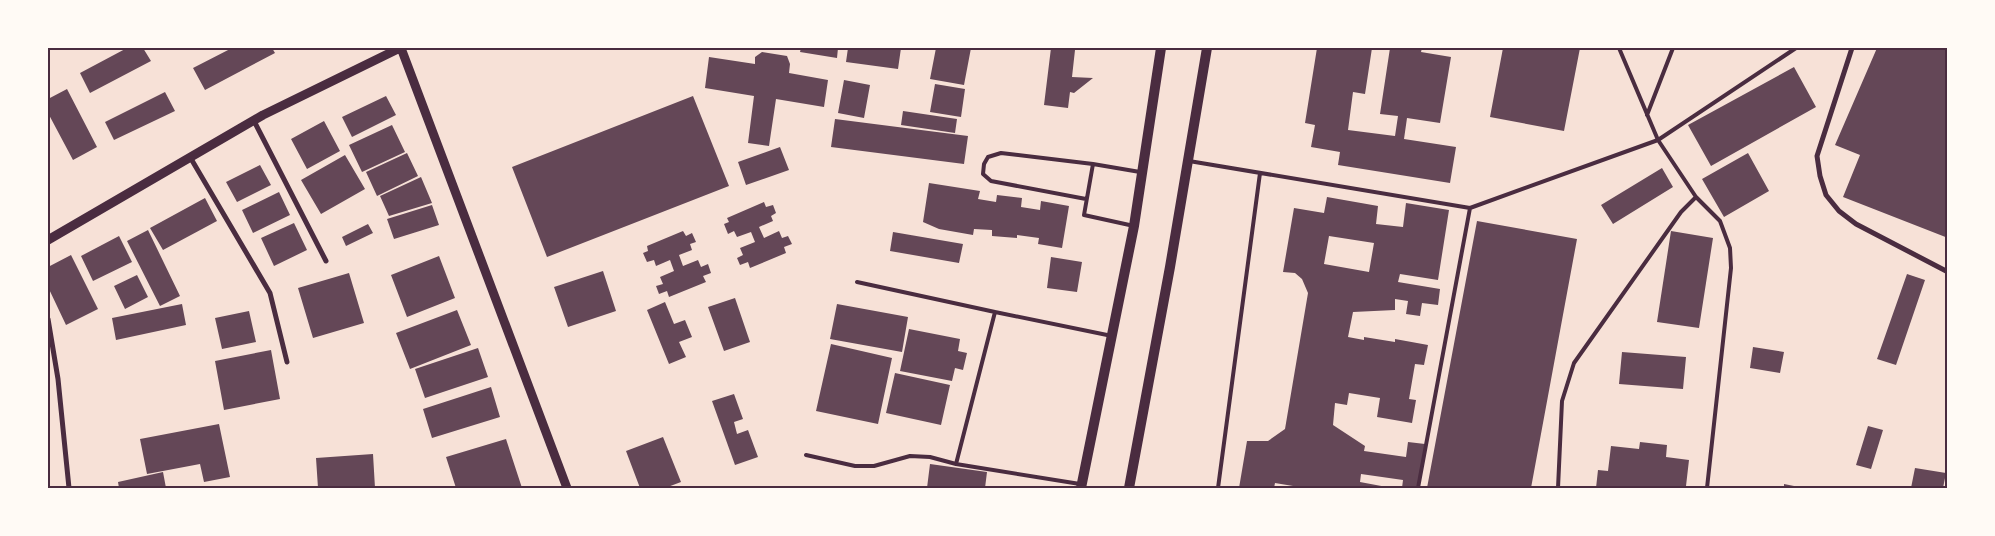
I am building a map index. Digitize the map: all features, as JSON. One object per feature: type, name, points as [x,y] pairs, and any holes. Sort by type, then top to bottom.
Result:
[{"type":"main road","points":[[1082,486],[1134,226],[1161,48]]},
{"type":"main road","points":[[1129,488],[1170,267],[1207,48]]},
{"type":"street","points":[[48,240],[254,121],[401,48],[567,488]]},
{"type":"street","points":[[1852,48],[1817,156],[1820,176],[1826,195],[1839,212],[1856,224],[1948,272]]},
{"type":"street","points":[[254,121],[326,261]]},
{"type":"street","points":[[190,157],[270,293],[287,362]]},
{"type":"street","points":[[48,319],[58,379],[69,488]]},
{"type":"lane","points":[[1619,48],[1658,140],[1696,196],[1720,221],[1730,248],[1731,268],[1707,488]]},
{"type":"lane","points":[[1647,115],[1673,48]]},
{"type":"lane","points":[[1187,161],[1470,208],[1658,140],[1796,48]]},
{"type":"lane","points":[[1086,199],[991,181],[983,174],[984,164],[988,157],[1001,154],[1093,164],[1142,172]]},
{"type":"lane","points":[[1093,164],[1084,215],[1134,226]]},
{"type":"lane","points":[[1218,488],[1260,173]]},
{"type":"lane","points":[[1558,488],[1562,401],[1574,363],[1681,212],[1696,196]]},
{"type":"lane","points":[[1418,488],[1470,208]]},
{"type":"lane","points":[[857,282],[1112,336]]},
{"type":"lane","points":[[956,464],[995,312]]},
{"type":"lane","points":[[806,455],[856,466],[874,466],[910,456],[930,457],[956,464],[1082,486]]},
{"type":"building","points":[[127,48],[143,48],[151,61],[90,93],[80,73]]},
{"type":"building","points":[[232,48],[272,48],[275,53],[205,90],[193,68]]},
{"type":"building","points":[[801,48],[838,48],[837,58],[800,52]]},
{"type":"building","points":[[848,48],[901,48],[898,69],[846,62]]},
{"type":"building","points":[[936,48],[971,48],[964,85],[930,79]]},
{"type":"building","points":[[1051,48],[1075,50],[1072,77],[1093,78],[1074,93],[1070,92],[1068,108],[1044,105]]},
{"type":"building","points":[[1317,48],[1372,48],[1365,94],[1353,92],[1348,130],[1395,136],[1398,116],[1380,114],[1390,48],[1412,50],[1413,48],[1422,48],[1421,52],[1451,57],[1440,123],[1407,118],[1404,139],[1456,147],[1450,183],[1338,165],[1340,152],[1311,147],[1315,125],[1305,123]]},
{"type":"building","points":[[1503,48],[1580,48],[1564,131],[1490,117]]},
{"type":"building","points":[[1877,48],[1948,48],[1948,238],[1843,197],[1860,155],[1835,145]]},
{"type":"building","points":[[762,52],[787,56],[790,64],[789,73],[828,80],[824,107],[776,99],[769,146],[748,143],[754,96],[705,88],[709,57],[755,64],[755,57]]},
{"type":"building","points":[[1794,67],[1816,107],[1711,166],[1688,125]]},
{"type":"building","points":[[844,80],[870,85],[864,118],[838,113]]},
{"type":"building","points":[[935,84],[965,89],[961,117],[930,112]]},
{"type":"building","points":[[67,89],[97,147],[73,160],[48,113],[48,99]]},
{"type":"building","points":[[165,92],[175,111],[114,140],[105,122]]},
{"type":"building","points":[[386,96],[396,115],[352,137],[342,117]]},
{"type":"building","points":[[693,96],[729,186],[547,257],[512,167]]},
{"type":"building","points":[[903,111],[957,119],[955,133],[901,125]]},
{"type":"building","points":[[835,119],[968,136],[964,164],[831,147]]},
{"type":"building","points":[[324,121],[340,151],[307,169],[291,139]]},
{"type":"building","points":[[392,125],[405,152],[362,172],[349,145]]},
{"type":"building","points":[[780,147],[789,170],[746,185],[738,162]]},
{"type":"building","points":[[407,153],[418,176],[377,196],[366,172]]},
{"type":"building","points":[[1748,153],[1769,191],[1724,217],[1702,179]]},
{"type":"building","points":[[345,155],[365,189],[321,214],[301,180]]},
{"type":"building","points":[[260,165],[271,185],[237,202],[226,182]]},
{"type":"building","points":[[1662,168],[1673,187],[1613,224],[1601,205]]},
{"type":"building","points":[[421,177],[432,203],[389,216],[380,196]]},
{"type":"building","points":[[929,183],[980,191],[978,199],[996,202],[997,195],[1022,198],[1021,207],[1040,210],[1041,201],[1069,206],[1062,248],[1038,244],[1039,238],[1017,235],[1017,238],[992,236],[992,230],[974,229],[973,235],[939,229],[923,222]]},
{"type":"building","points":[[279,192],[290,215],[253,233],[242,210]]},
{"type":"building","points":[[1327,197],[1378,206],[1376,224],[1403,227],[1406,203],[1449,210],[1438,280],[1400,274],[1398,282],[1440,289],[1438,305],[1422,303],[1420,316],[1406,314],[1408,301],[1395,299],[1395,310],[1353,312],[1348,337],[1364,340],[1364,337],[1395,342],[1395,339],[1428,345],[1424,365],[1415,364],[1409,399],[1416,400],[1412,423],[1377,417],[1380,398],[1349,393],[1347,405],[1335,403],[1333,425],[1365,446],[1364,451],[1406,457],[1408,442],[1425,444],[1417,488],[1402,488],[1403,480],[1361,474],[1360,482],[1392,488],[1305,488],[1275,483],[1274,488],[1239,488],[1247,441],[1268,441],[1285,429],[1308,293],[1302,279],[1295,273],[1283,272],[1294,208],[1324,213]],"holes":[[[1329,236],[1374,243],[1369,272],[1324,264]]]},
{"type":"building","points":[[205,198],[217,221],[163,250],[150,228]]},
{"type":"building","points":[[764,202],[766,207],[773,205],[776,213],[771,216],[773,221],[759,227],[764,238],[779,231],[782,238],[788,236],[792,244],[784,247],[786,253],[750,268],[748,262],[740,265],[737,258],[743,255],[740,248],[755,242],[751,232],[737,237],[734,231],[728,234],[724,224],[729,222],[727,218]]},
{"type":"building","points":[[432,205],[439,225],[394,239],[387,219]]},
{"type":"building","points":[[1477,221],[1577,239],[1531,488],[1427,488]]},
{"type":"building","points":[[294,223],[307,250],[274,266],[261,238]]},
{"type":"building","points":[[368,224],[373,233],[346,246],[342,237]]},
{"type":"building","points":[[148,230],[180,296],[160,306],[127,241]]},
{"type":"building","points":[[683,231],[686,236],[692,233],[696,242],[690,244],[692,250],[679,255],[683,266],[698,260],[701,267],[708,264],[711,273],[703,276],[706,282],[669,297],[667,291],[659,294],[656,286],[663,284],[660,277],[674,271],[670,260],[656,266],[654,260],[647,262],[643,253],[648,251],[647,246]]},
{"type":"building","points":[[1671,231],[1713,238],[1699,328],[1657,322]]},
{"type":"building","points":[[893,232],[963,244],[959,263],[890,251]]},
{"type":"building","points":[[119,236],[132,262],[93,281],[81,256]]},
{"type":"building","points":[[71,255],[98,309],[66,325],[48,287],[48,267]]},
{"type":"building","points":[[439,256],[455,298],[407,317],[391,275]]},
{"type":"building","points":[[1051,257],[1082,262],[1077,292],[1047,288]]},
{"type":"building","points":[[603,271],[616,311],[568,327],[554,287]]},
{"type":"building","points":[[349,273],[364,323],[313,338],[298,288]]},
{"type":"building","points":[[1907,274],[1925,280],[1896,365],[1877,359]]},
{"type":"building","points":[[137,275],[148,297],[125,309],[114,286]]},
{"type":"building","points":[[735,298],[750,342],[724,351],[708,307]]},
{"type":"building","points":[[665,302],[674,324],[685,320],[692,337],[679,342],[686,357],[669,364],[647,310]]},
{"type":"building","points":[[182,304],[186,325],[116,340],[112,318]]},
{"type":"building","points":[[837,304],[908,317],[902,352],[830,339]]},
{"type":"building","points":[[457,310],[471,345],[410,369],[396,333]]},
{"type":"building","points":[[249,311],[256,342],[222,349],[215,318]]},
{"type":"building","points":[[909,329],[960,339],[958,351],[967,353],[963,370],[955,368],[952,381],[900,371]]},
{"type":"building","points":[[831,344],[892,358],[878,424],[816,411]]},
{"type":"building","points":[[1753,347],[1784,352],[1780,373],[1750,368]]},
{"type":"building","points":[[478,348],[488,377],[425,398],[415,369]]},
{"type":"building","points":[[271,350],[280,399],[224,410],[215,361]]},
{"type":"building","points":[[1622,352],[1686,357],[1683,389],[1619,384]]},
{"type":"building","points":[[895,373],[950,385],[941,425],[886,413]]},
{"type":"building","points":[[491,387],[500,417],[432,438],[423,409]]},
{"type":"building","points":[[734,394],[743,419],[734,422],[737,434],[748,430],[758,457],[735,465],[712,401]]},
{"type":"building","points":[[219,424],[230,477],[204,482],[200,464],[147,474],[140,439]]},
{"type":"building","points":[[1868,426],[1883,430],[1871,469],[1856,465]]},
{"type":"building","points":[[663,437],[681,482],[665,488],[640,488],[626,451]]},
{"type":"building","points":[[506,439],[522,488],[456,488],[446,457]]},
{"type":"building","points":[[1640,442],[1667,445],[1666,457],[1689,460],[1686,486],[1693,486],[1693,488],[1596,488],[1598,470],[1608,471],[1611,446],[1639,449]]},
{"type":"building","points":[[373,454],[375,488],[318,488],[316,458]]},
{"type":"building","points":[[930,464],[987,472],[985,488],[927,488]]},
{"type":"building","points":[[1915,468],[1946,473],[1943,488],[1911,488]]},
{"type":"building","points":[[163,472],[166,488],[119,488],[118,482]]},
{"type":"building","points":[[1784,484],[1804,488],[1784,488]]}]
